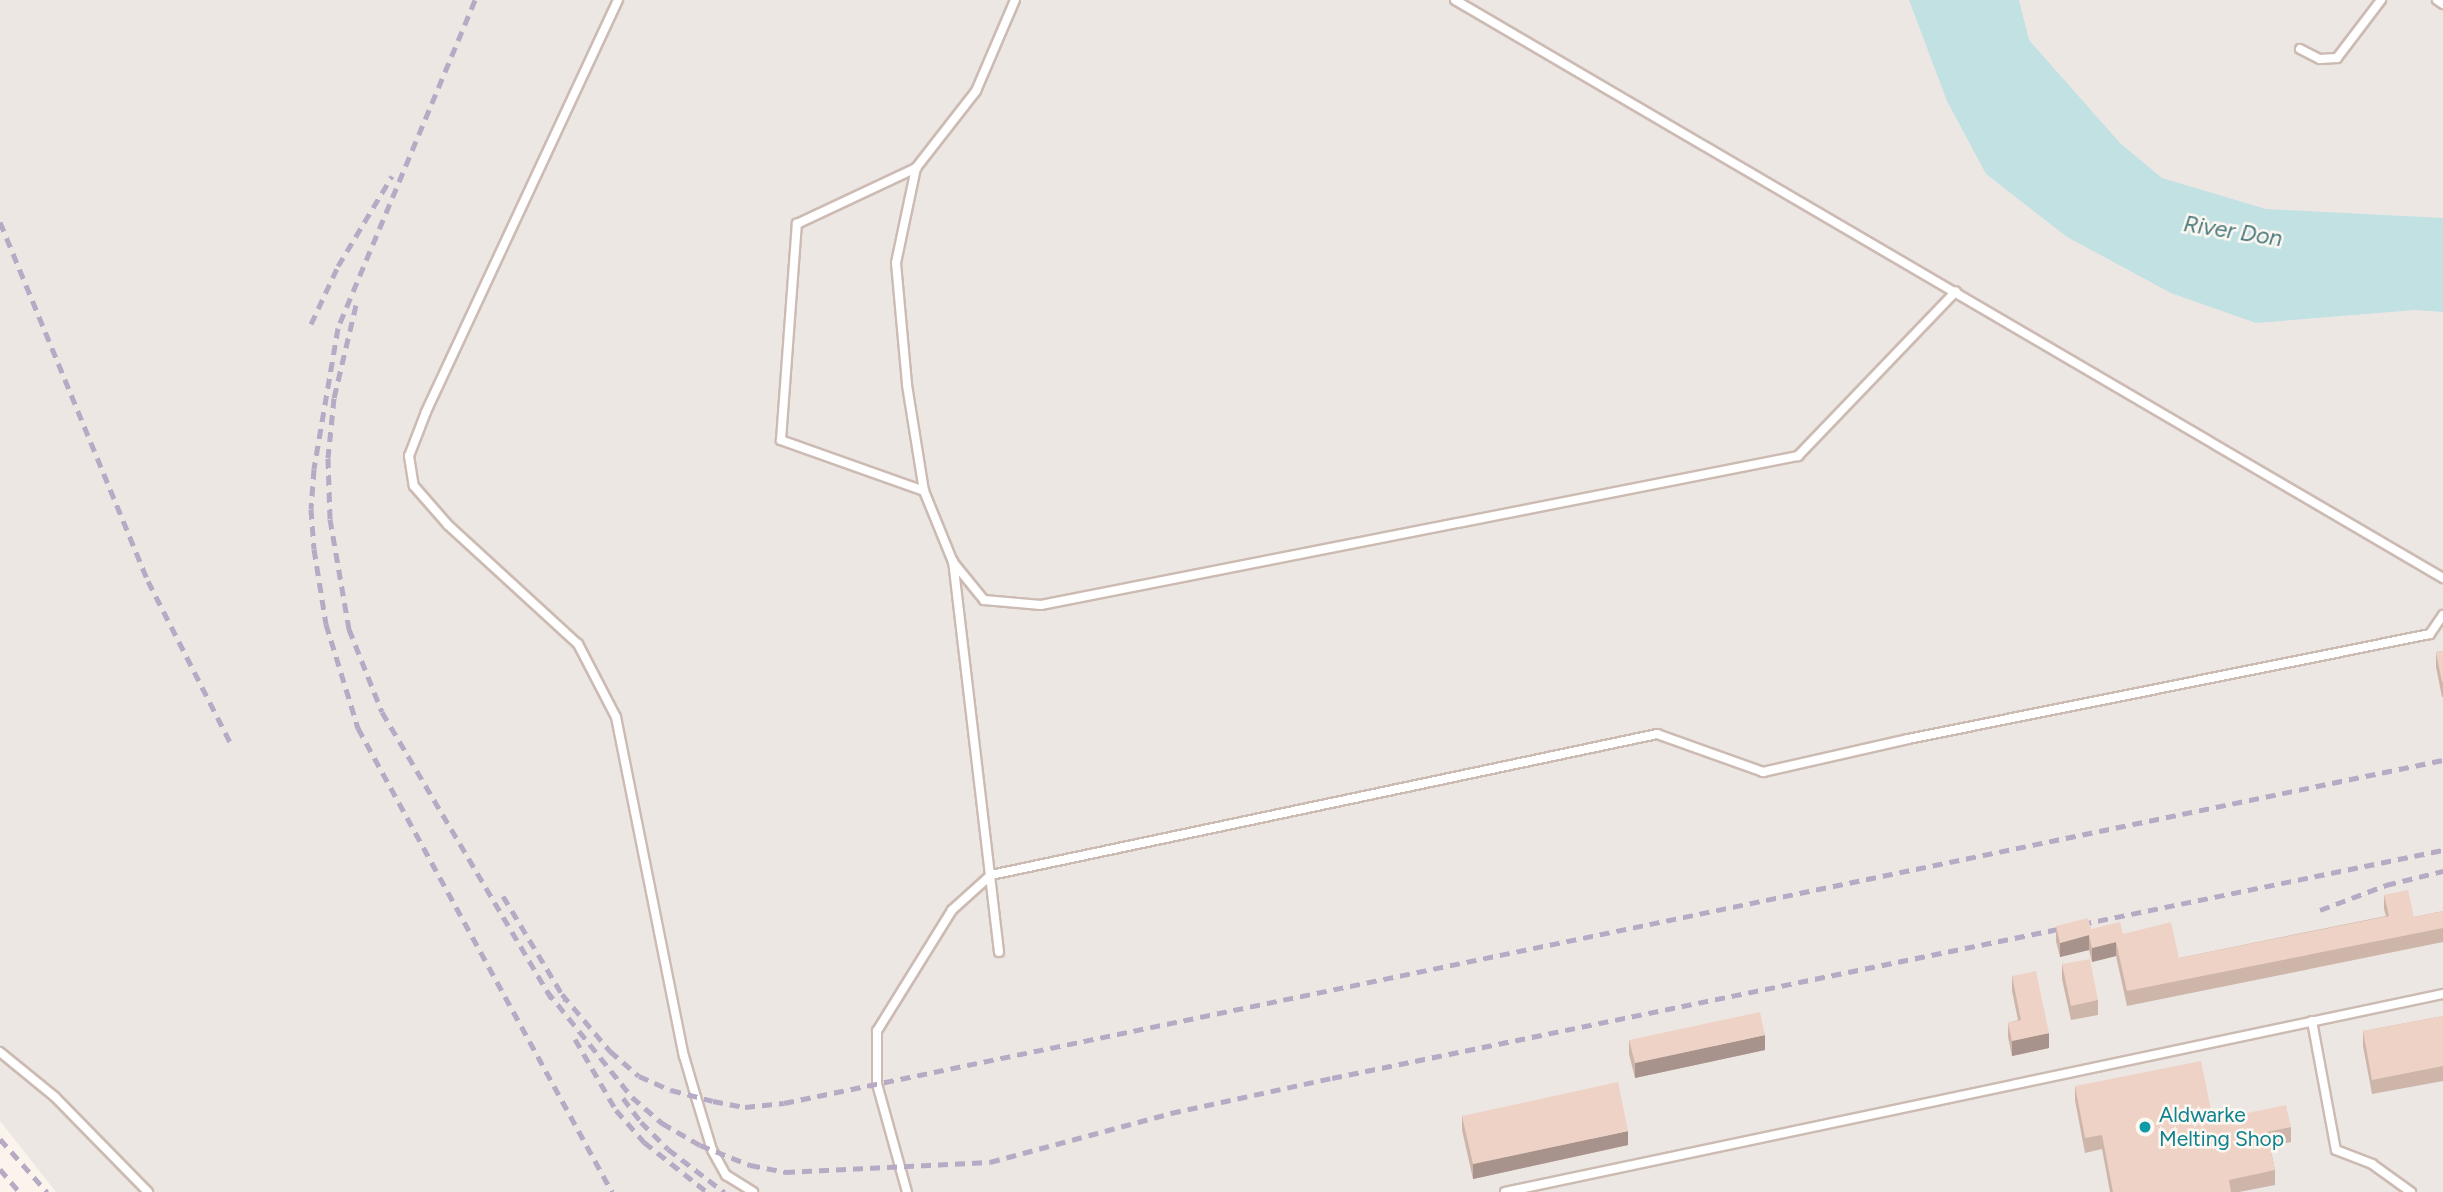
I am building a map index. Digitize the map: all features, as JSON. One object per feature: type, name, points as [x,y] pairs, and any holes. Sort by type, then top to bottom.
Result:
[{"type":"lane","points":[[618,0],[426,412],[409,456],[414,486],[448,525],[578,644],[616,717],[693,1087],[712,1150],[726,1175],[753,1192]]},
{"type":"lane","points":[[999,952],[953,562],[924,491],[907,385],[896,263],[916,168],[976,91],[1015,0]]},
{"type":"lane","points":[[1455,0],[2443,578]]},
{"type":"lane","points":[[2301,49],[2320,59],[2337,58],[2381,0]]},
{"type":"lane","points":[[2437,0],[2443,4]]},
{"type":"lane","points":[[916,168],[797,224],[781,440],[924,491]]},
{"type":"lane","points":[[953,562],[984,600],[1041,605],[1798,456],[1956,291]]},
{"type":"lane","points":[[907,1192],[877,1084],[877,1031],[952,910],[991,875],[1657,734],[1763,772],[1908,739],[2430,634],[2443,615]]},
{"type":"lane","points":[[1504,1192],[2443,994]]},
{"type":"lane","points":[[2312,1021],[2336,1150],[2372,1164],[2411,1192]]},
{"type":"lane","points":[[0,1052],[55,1097],[148,1192]]},
{"type":"shaded area","points":[[0,0],[2443,0],[2443,1192],[56,1192],[0,1121]]},
{"type":"water","name":"River Don","points":[[1909,0],[2019,0],[2029,40],[2120,143],[2162,178],[2266,209],[2443,218],[2443,312],[2415,310],[2256,323],[2171,293],[2067,237],[1986,174],[1947,101]]},
{"type":"building","points":[[2443,651],[2443,682],[2442,682],[2436,652]]},
{"type":"building","points":[[2408,890],[2414,917],[2443,911],[2443,928],[2127,991],[2116,942],[2092,948],[2089,935],[2060,943],[2056,926],[2088,918],[2091,929],[2120,922],[2123,934],[2171,922],[2179,958],[2389,916],[2384,895]]},
{"type":"building","points":[[2090,959],[2098,1000],[2071,1006],[2062,964]]},
{"type":"building","points":[[2036,971],[2049,1033],[2012,1041],[2008,1023],[2021,1020],[2012,976]]},
{"type":"building","points":[[1760,1012],[1765,1035],[1635,1063],[1629,1040]]},
{"type":"building","points":[[2443,1016],[2443,1066],[2372,1080],[2363,1031]]},
{"type":"building","name":"Aldwarke Melting Shop","points":[[2201,1061],[2213,1120],[2286,1105],[2291,1127],[2267,1132],[2275,1170],[2229,1180],[2231,1192],[2113,1192],[2102,1135],[2085,1138],[2075,1086]]},
{"type":"building","points":[[1618,1082],[1628,1131],[1473,1164],[1462,1116]]},
{"type":"railway","points":[[475,0],[338,328],[314,469],[311,509],[314,549],[326,624],[358,728],[612,1192]]},
{"type":"railway","points":[[311,324],[338,266],[392,176]]},
{"type":"railway","points":[[0,222],[148,581],[232,746]]},
{"type":"railway","points":[[356,305],[334,398],[328,458],[330,519],[349,629],[382,712],[552,1000]]},
{"type":"railway","points":[[562,994],[610,1051],[639,1076],[671,1090],[745,1107],[784,1103],[2443,760]]},
{"type":"railway","points":[[547,991],[632,1097],[662,1123],[700,1145],[750,1165],[785,1172],[990,1162],[1171,1113],[1332,1078],[2443,850]]},
{"type":"railway","points":[[2320,910],[2386,885],[2443,871]]},
{"type":"railway","points":[[503,896],[566,1001]]},
{"type":"railway","points":[[575,1039],[616,1110],[644,1142],[707,1192]]},
{"type":"railway","points":[[623,1098],[641,1122],[668,1149],[724,1192]]},
{"type":"railway","points":[[0,1139],[47,1192]]},
{"type":"railway","points":[[0,1169],[19,1192]]},
{"type":"place","name":"Aldwarke Melting Shop","points":[[2145,1127]]}]
